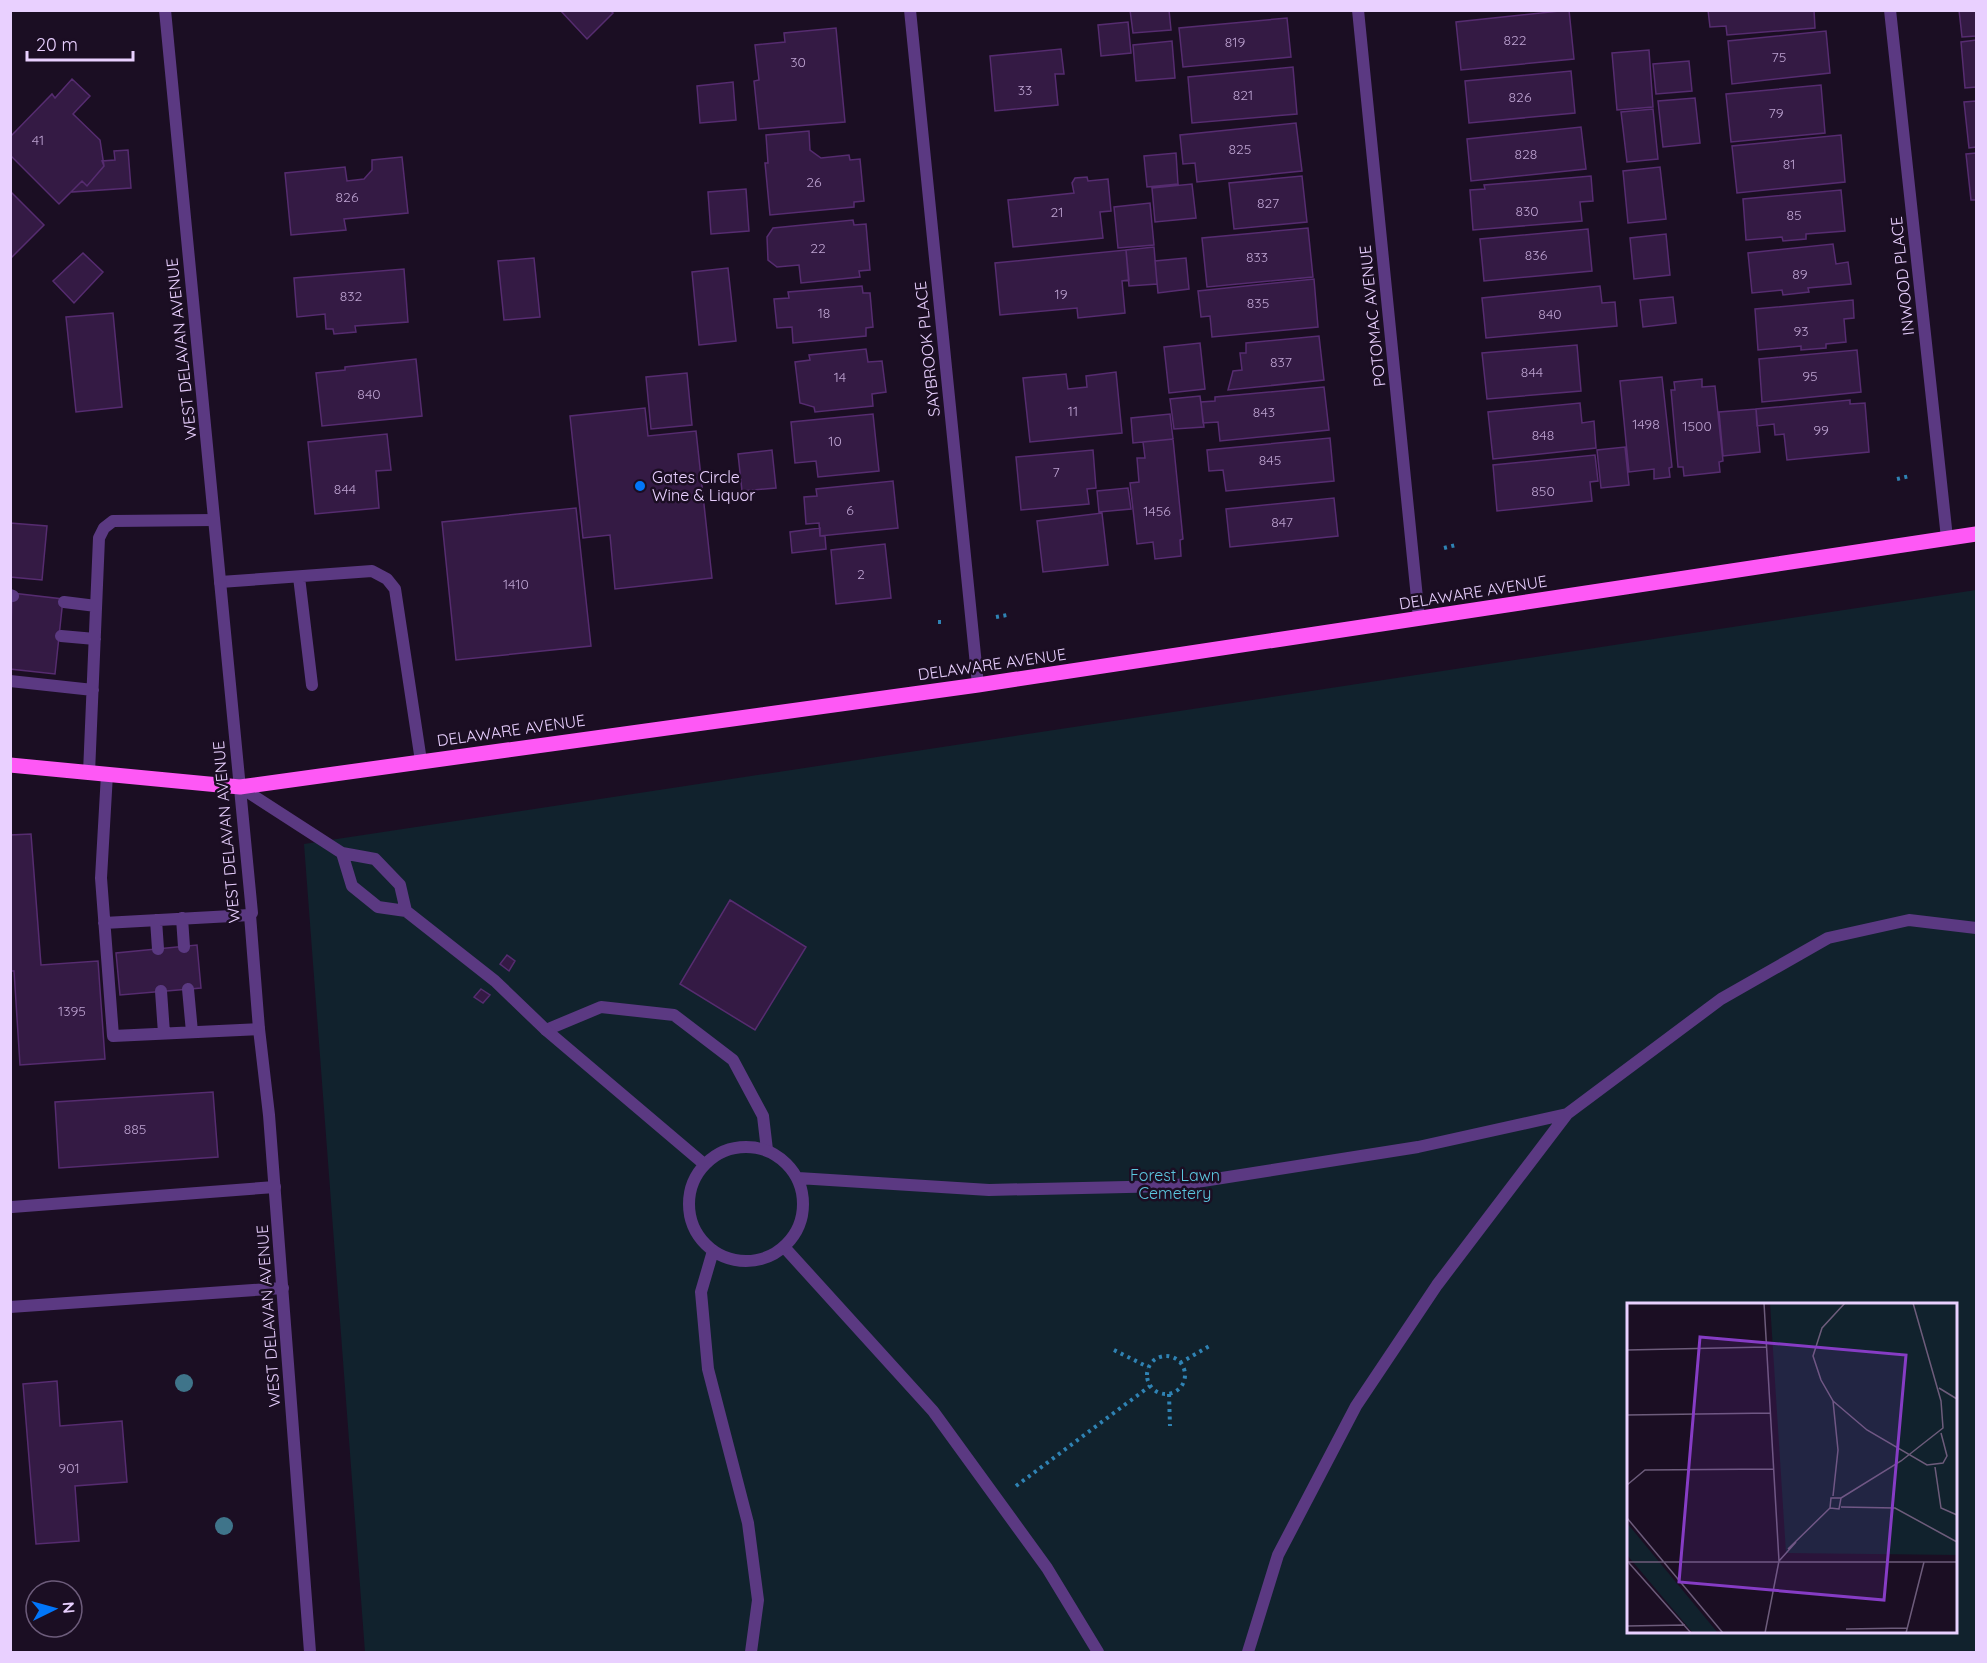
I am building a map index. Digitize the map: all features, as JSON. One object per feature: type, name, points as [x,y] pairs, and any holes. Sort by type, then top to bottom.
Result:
[{"type":"main road","name":"DELAWARE AVENUE","points":[[10,765],[240,787],[978,685],[1977,534]]},
{"type":"street","name":"WEST DELAVAN AVENUE","points":[[165,10],[252,913],[250,915],[275,1188],[310,1653]]},
{"type":"street","name":"SAYBROOK PLACE","points":[[910,10],[978,685]]},
{"type":"street","name":"POTOMAC AVENUE","points":[[1358,10],[1419,618]]},
{"type":"street","name":"INWOOD PLACE","points":[[1890,10],[1947,538]]},
{"type":"street","points":[[89,773],[99,538],[104,528],[113,521],[214,520]]},
{"type":"street","points":[[220,582],[372,571],[387,579],[395,589],[421,761]]},
{"type":"street","points":[[299,577],[312,685]]},
{"type":"street","points":[[64,602],[96,606]]},
{"type":"street","points":[[62,636],[95,639]]},
{"type":"street","points":[[10,681],[93,690]]},
{"type":"street","points":[[107,774],[101,878],[112,1036],[259,1029]]},
{"type":"street","points":[[240,787],[342,853],[375,859],[400,885],[406,911]]},
{"type":"street","points":[[342,853],[352,886],[378,907],[406,911],[495,981],[546,1030],[704,1164]]},
{"type":"street","points":[[104,923],[250,915]]},
{"type":"street","points":[[182,918],[184,946]]},
{"type":"street","points":[[156,920],[158,949]]},
{"type":"street","points":[[1248,1653],[1278,1555],[1356,1406],[1437,1285],[1567,1114],[1721,999],[1828,938],[1909,920],[1977,928]]},
{"type":"street","points":[[188,989],[192,1032]]},
{"type":"street","points":[[161,991],[164,1034]]},
{"type":"street","points":[[546,1030],[601,1007],[674,1015],[733,1060],[763,1116],[767,1150]]},
{"type":"street","points":[[798,1178],[989,1191],[1171,1186],[1418,1147],[1567,1114]]},
{"type":"street","points":[[747,1147],[767,1150],[785,1162],[798,1178],[804,1208],[799,1227],[785,1248],[761,1260],[751,1262],[732,1260],[713,1251],[699,1237],[691,1219],[689,1201],[693,1181],[704,1164],[727,1150],[747,1147]]},
{"type":"street","points":[[12,1207],[275,1188]]},
{"type":"street","points":[[785,1248],[933,1411],[1047,1568],[1098,1653]]},
{"type":"street","points":[[713,1251],[701,1292],[708,1369],[748,1523],[758,1600],[751,1653]]},
{"type":"street","points":[[10,1307],[283,1288]]},
{"type":"path","points":[[1897,479],[1910,476]]},
{"type":"path","points":[[1444,548],[1456,545]]},
{"type":"path","points":[[994,617],[1007,615]]},
{"type":"path","points":[[1180,1363],[1211,1345]]},
{"type":"path","points":[[1114,1350],[1148,1367]]},
{"type":"path","points":[[1162,1356],[1174,1358],[1180,1363],[1185,1372],[1184,1379],[1177,1390],[1169,1394],[1159,1393],[1150,1386],[1147,1379],[1148,1367],[1156,1358],[1162,1356]]},
{"type":"path","points":[[997,1499],[1150,1386]]},
{"type":"path","points":[[1169,1394],[1170,1426]]},
{"type":"green space","name":"Forest Lawn Cemetery","points":[[1976,590],[1976,1652],[365,1652],[304,844]]},
{"type":"building","points":[[560,10],[610,10],[613,13],[587,39]]},
{"type":"building","points":[[1130,10],[1169,10],[1171,30],[1133,33]]},
{"type":"building","points":[[1569,10],[1574,59],[1461,70],[1456,22]]},
{"type":"building","points":[[1708,10],[1814,10],[1815,28],[1727,35],[1726,26],[1710,27]]},
{"type":"building","points":[[1959,10],[1976,10],[1976,36],[1962,37]]},
{"type":"building","points":[[1287,18],[1291,57],[1183,67],[1179,28]]},
{"type":"building","points":[[1128,22],[1131,53],[1101,56],[1098,25]]},
{"type":"building","points":[[836,28],[845,122],[759,129],[754,81],[759,80],[755,45],[785,42],[784,33]]},
{"type":"building","points":[[1826,31],[1830,73],[1732,84],[1728,41]]},
{"type":"building","points":[[1976,40],[1976,87],[1965,88],[1961,42]]},
{"type":"building","points":[[1172,41],[1175,78],[1136,81],[1133,45]]},
{"type":"building","points":[[1061,49],[1064,74],[1055,74],[1058,105],[995,111],[990,56]]},
{"type":"building","points":[[1649,50],[1653,107],[1617,110],[1612,53]]},
{"type":"building","points":[[1689,61],[1692,91],[1656,94],[1653,64]]},
{"type":"building","points":[[1293,67],[1297,114],[1192,123],[1188,77]]},
{"type":"building","points":[[1571,71],[1575,113],[1469,123],[1465,81]]},
{"type":"building","points":[[72,79],[90,96],[73,114],[100,140],[104,166],[87,186],[82,181],[59,204],[10,155],[10,137],[52,94],[55,98]]},
{"type":"building","points":[[733,82],[736,120],[700,123],[697,86]]},
{"type":"building","points":[[1821,85],[1825,133],[1731,142],[1726,94]]},
{"type":"building","points":[[1695,98],[1700,143],[1663,147],[1658,101]]},
{"type":"building","points":[[1976,101],[1976,147],[1969,148],[1964,102]]},
{"type":"building","points":[[1653,109],[1658,159],[1627,162],[1621,112]]},
{"type":"building","points":[[1296,123],[1302,171],[1197,182],[1195,163],[1183,164],[1180,135]]},
{"type":"building","points":[[1581,127],[1586,169],[1471,181],[1467,139]]},
{"type":"building","points":[[809,131],[810,150],[821,158],[849,155],[850,160],[860,159],[864,201],[854,202],[854,207],[770,215],[765,163],[768,163],[766,135]]},
{"type":"building","points":[[1841,135],[1845,182],[1737,193],[1732,146]]},
{"type":"building","points":[[128,150],[131,188],[71,192],[82,181],[87,186],[104,166],[102,161],[115,160],[114,151]]},
{"type":"building","points":[[1176,153],[1178,184],[1147,187],[1144,156]]},
{"type":"building","points":[[1976,153],[1976,200],[1971,200],[1966,154]]},
{"type":"building","points":[[402,157],[408,213],[344,219],[346,230],[291,235],[285,173],[345,167],[347,181],[364,179],[372,170],[372,160]]},
{"type":"building","points":[[1660,167],[1666,219],[1628,223],[1623,171]]},
{"type":"building","points":[[1302,176],[1307,222],[1234,229],[1229,183]]},
{"type":"building","points":[[1591,176],[1593,201],[1580,202],[1582,221],[1473,230],[1470,190],[1485,189],[1484,185]]},
{"type":"building","points":[[1087,177],[1088,181],[1108,179],[1111,211],[1100,212],[1103,238],[1013,247],[1008,200],[1074,193],[1072,183],[1075,178]]},
{"type":"building","points":[[1192,184],[1196,218],[1155,222],[1152,188]]},
{"type":"building","points":[[746,189],[749,231],[711,234],[708,192]]},
{"type":"building","points":[[1841,190],[1845,231],[1806,234],[1806,239],[1783,241],[1782,237],[1746,240],[1743,199]]},
{"type":"building","points":[[10,191],[44,225],[10,259]]},
{"type":"building","points":[[1150,203],[1154,245],[1118,248],[1114,207]]},
{"type":"building","points":[[853,220],[854,225],[866,224],[870,270],[859,271],[860,277],[801,283],[799,265],[777,267],[768,260],[767,237],[773,228]]},
{"type":"building","points":[[1308,228],[1313,277],[1207,287],[1202,238]]},
{"type":"building","points":[[1588,229],[1592,271],[1484,281],[1480,239]]},
{"type":"building","points":[[1666,234],[1670,275],[1634,279],[1630,238]]},
{"type":"building","points":[[1833,244],[1836,264],[1848,262],[1851,284],[1808,288],[1809,292],[1783,295],[1782,290],[1752,293],[1748,253]]},
{"type":"building","points":[[1154,247],[1157,284],[1129,286],[1126,250]]},
{"type":"building","points":[[1126,250],[1129,280],[1122,281],[1125,313],[1078,318],[1077,308],[1000,315],[995,263]]},
{"type":"building","points":[[83,253],[103,272],[74,303],[53,281]]},
{"type":"building","points":[[534,258],[540,317],[504,320],[498,261]]},
{"type":"building","points":[[1186,258],[1189,289],[1158,293],[1155,261]]},
{"type":"building","points":[[728,268],[736,341],[699,345],[692,272]]},
{"type":"building","points":[[404,269],[408,322],[355,326],[356,332],[334,334],[333,329],[326,329],[325,314],[297,317],[294,278]]},
{"type":"building","points":[[1314,279],[1318,327],[1212,337],[1210,316],[1201,317],[1198,291]]},
{"type":"building","points":[[862,286],[863,293],[870,293],[873,327],[866,328],[866,336],[793,343],[792,327],[777,328],[774,299],[789,298],[788,292]]},
{"type":"building","points":[[1600,286],[1602,303],[1615,302],[1617,326],[1486,338],[1482,298]]},
{"type":"building","points":[[1673,297],[1676,323],[1643,327],[1640,300]]},
{"type":"building","points":[[1853,300],[1854,318],[1844,319],[1846,342],[1826,344],[1826,348],[1801,350],[1801,346],[1758,350],[1755,309]]},
{"type":"building","points":[[113,313],[122,407],[76,412],[66,317]]},
{"type":"building","points":[[1319,336],[1324,380],[1228,390],[1233,371],[1242,370],[1240,353],[1246,353],[1246,343]]},
{"type":"building","points":[[1200,343],[1205,389],[1169,393],[1164,347]]},
{"type":"building","points":[[1577,345],[1581,391],[1487,399],[1482,353]]},
{"type":"building","points":[[866,349],[868,362],[882,361],[886,392],[872,394],[873,406],[815,412],[814,407],[800,403],[795,362],[810,360],[809,355]]},
{"type":"building","points":[[1857,350],[1861,392],[1762,402],[1759,359]]},
{"type":"building","points":[[416,359],[422,416],[322,426],[316,373],[345,370],[345,367]]},
{"type":"building","points":[[1116,372],[1122,433],[1030,442],[1023,378],[1066,374],[1068,389],[1087,387],[1086,376]]},
{"type":"building","points":[[687,373],[692,425],[651,429],[646,377]]},
{"type":"building","points":[[1662,377],[1672,467],[1669,468],[1670,477],[1654,479],[1654,469],[1629,472],[1620,381]]},
{"type":"building","points":[[1702,379],[1702,387],[1715,386],[1723,461],[1719,462],[1720,472],[1684,476],[1683,467],[1678,467],[1671,390],[1675,390],[1674,382]]},
{"type":"building","points":[[1324,387],[1329,430],[1220,441],[1218,422],[1203,423],[1201,402],[1215,401],[1215,397]]},
{"type":"building","points":[[1200,396],[1204,427],[1174,429],[1170,399]]},
{"type":"building","points":[[1850,400],[1850,404],[1865,403],[1869,452],[1787,460],[1784,434],[1775,435],[1774,424],[1757,426],[1756,409]]},
{"type":"building","points":[[1580,403],[1582,423],[1594,421],[1596,448],[1493,459],[1488,412]]},
{"type":"building","name":"Gates Circle Wine & Liquor","points":[[645,408],[648,436],[696,431],[712,578],[615,589],[610,535],[583,538],[570,416]]},
{"type":"building","points":[[1756,409],[1760,452],[1723,456],[1719,412]]},
{"type":"building","points":[[873,414],[879,471],[818,477],[816,461],[795,463],[791,422]]},
{"type":"building","points":[[1170,414],[1173,439],[1133,443],[1131,418]]},
{"type":"building","points":[[387,434],[391,470],[376,471],[379,508],[315,514],[308,442]]},
{"type":"building","points":[[1330,438],[1334,481],[1226,491],[1223,470],[1209,471],[1207,450]]},
{"type":"building","points":[[1173,439],[1183,539],[1180,540],[1181,556],[1155,559],[1153,542],[1137,544],[1130,483],[1139,482],[1137,458],[1145,458],[1143,442]]},
{"type":"building","points":[[1625,447],[1629,485],[1601,488],[1597,450]]},
{"type":"building","points":[[772,450],[776,488],[742,491],[738,454]]},
{"type":"building","points":[[1093,450],[1096,488],[1087,489],[1089,504],[1021,510],[1016,457]]},
{"type":"building","points":[[1595,455],[1598,481],[1590,482],[1592,501],[1497,511],[1493,465]]},
{"type":"building","points":[[893,481],[898,528],[820,536],[819,523],[806,524],[804,497],[817,496],[816,489]]},
{"type":"building","points":[[1128,488],[1131,509],[1099,512],[1097,491]]},
{"type":"building","points":[[1334,498],[1338,536],[1230,547],[1226,509]]},
{"type":"building","points":[[576,508],[591,646],[456,660],[442,522]]},
{"type":"building","points":[[1102,513],[1108,565],[1043,572],[1037,521]]},
{"type":"building","points":[[10,523],[47,526],[42,580],[10,577]]},
{"type":"building","points":[[820,528],[820,536],[825,536],[826,549],[792,553],[790,532]]},
{"type":"building","points":[[885,544],[891,598],[836,604],[831,550]]},
{"type":"building","points":[[12,593],[63,599],[55,674],[10,669]]},
{"type":"building","points":[[31,834],[41,965],[98,961],[105,1059],[20,1065],[14,971],[10,971],[10,835]]},
{"type":"building","points":[[730,900],[806,947],[755,1030],[680,984]]},
{"type":"building","points":[[197,945],[201,988],[120,995],[116,953]]},
{"type":"building","points":[[507,955],[515,961],[509,971],[500,964]]},
{"type":"building","points":[[481,989],[490,995],[483,1003],[474,997]]},
{"type":"building","points":[[213,1092],[218,1157],[59,1168],[55,1102]]},
{"type":"building","points":[[57,1381],[60,1426],[122,1421],[127,1482],[75,1486],[79,1541],[36,1544],[23,1384]]},
{"type":"place","name":"Gates Circle Wine & Liquor","points":[[640,486]]}]
